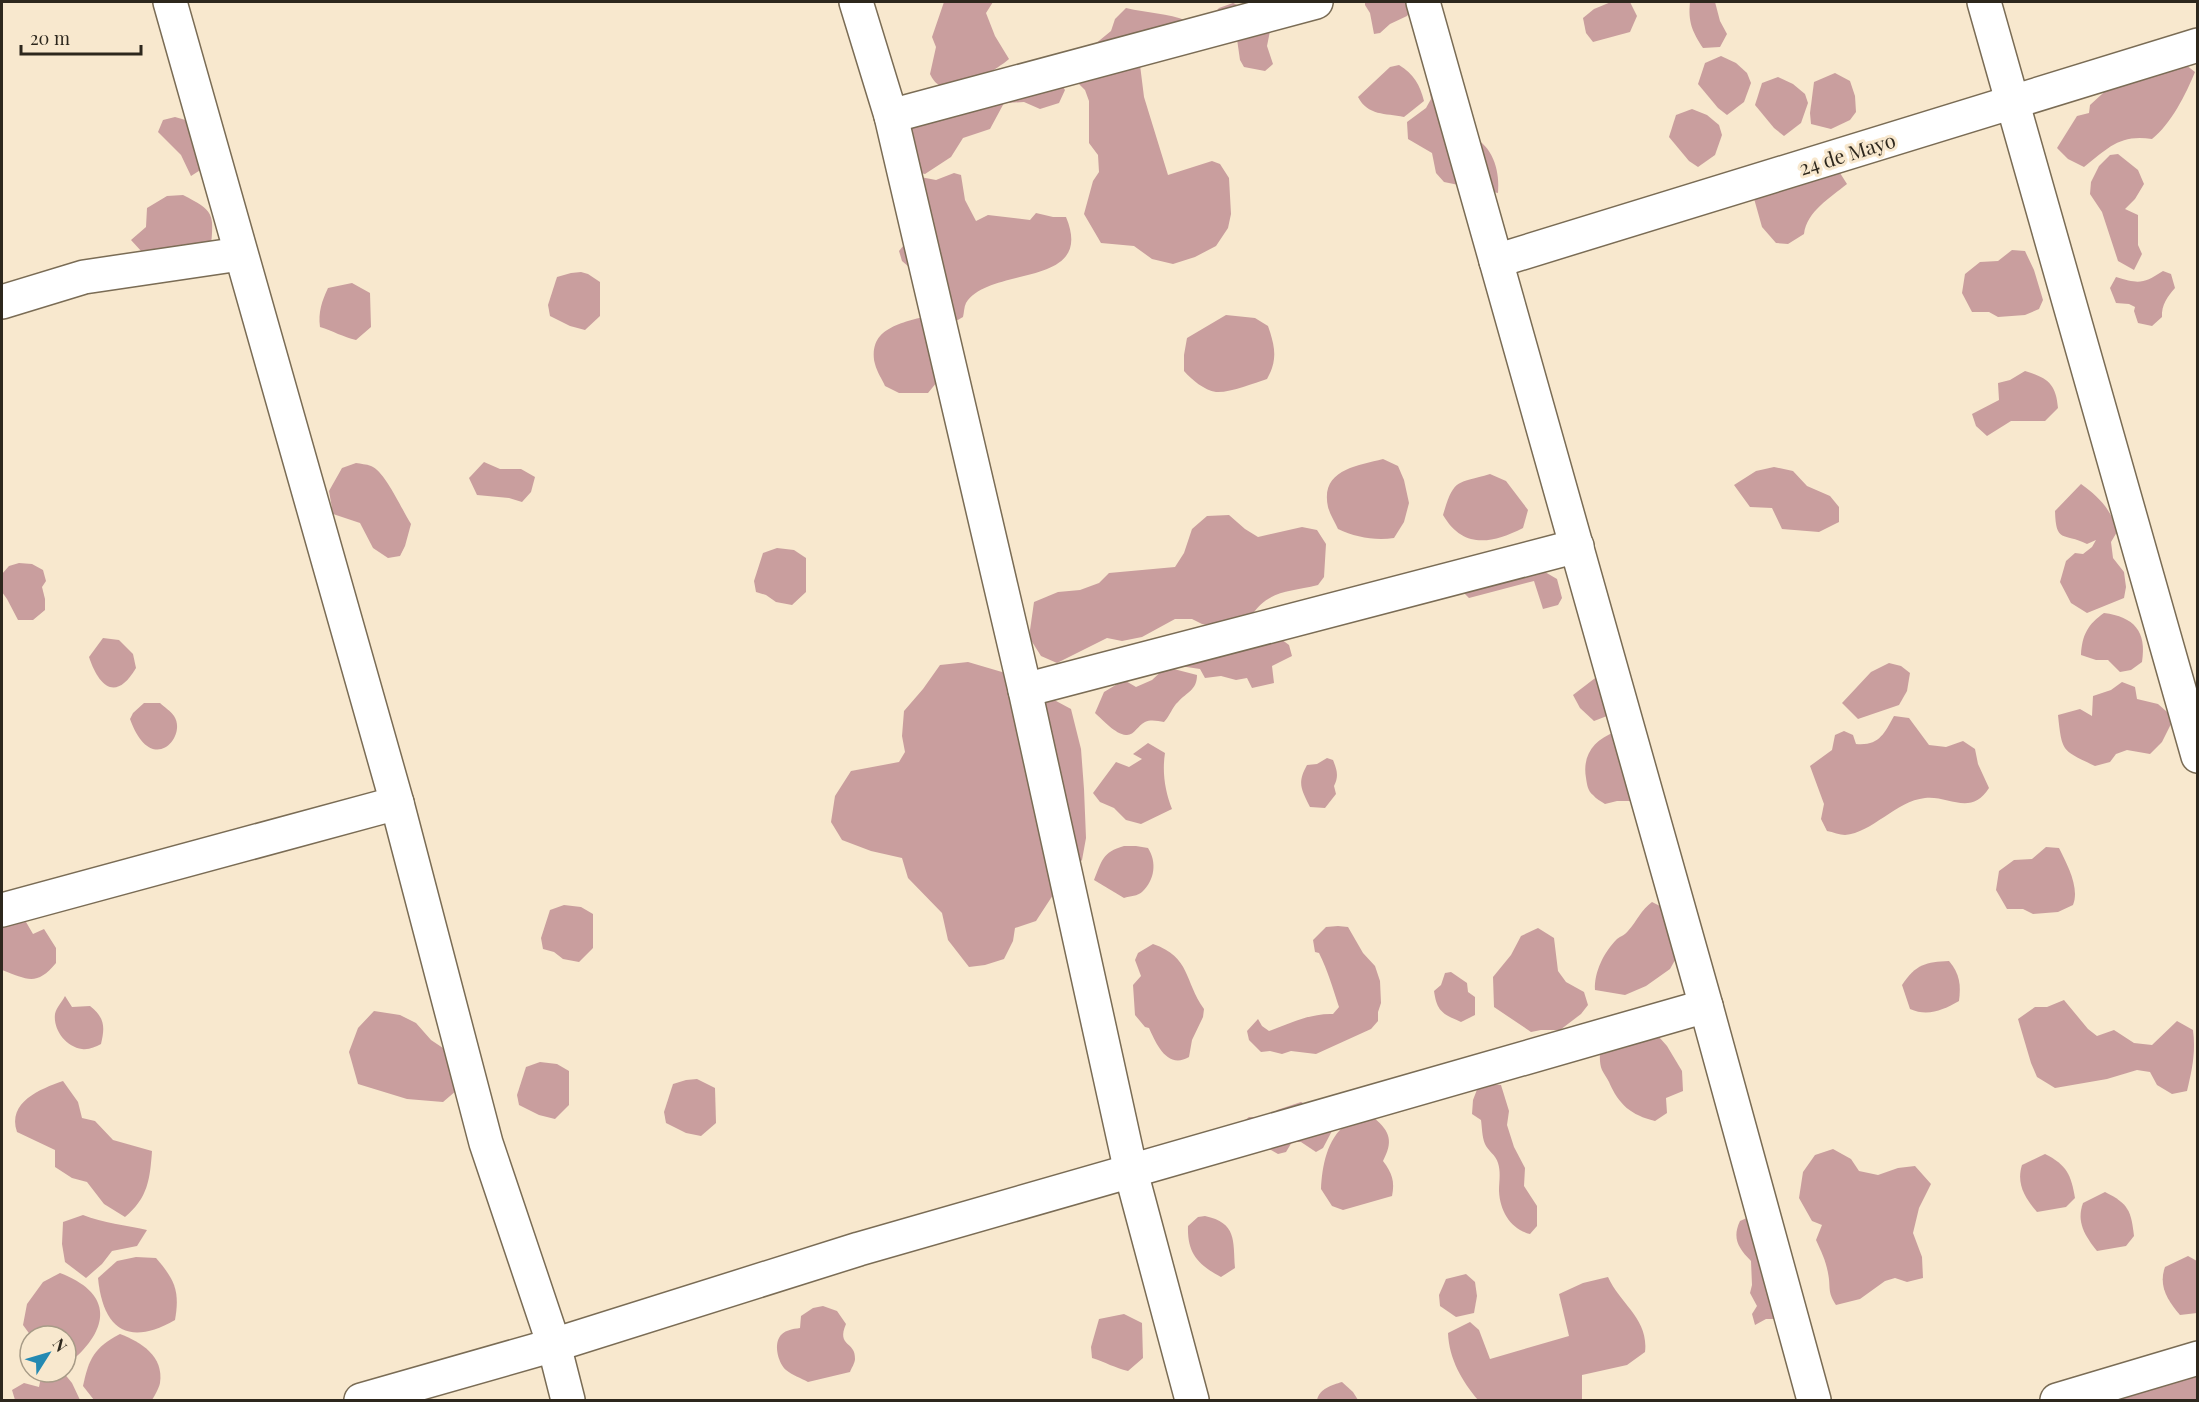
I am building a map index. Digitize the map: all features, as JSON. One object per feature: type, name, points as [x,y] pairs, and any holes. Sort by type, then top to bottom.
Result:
[{"type":"street","points":[[170,2],[397,803],[486,1143],[554,1345],[568,1401]]},
{"type":"street","points":[[856,2],[891,116],[1025,690],[1131,1172],[1192,1401]]},
{"type":"street","points":[[891,116],[1316,2]]},
{"type":"street","points":[[1423,2],[1706,1006],[1814,1401]]},
{"type":"street","points":[[1984,2],[2198,756]]},
{"type":"street","name":"24 de Mayo","points":[[1496,261],[2198,45]]},
{"type":"street","points":[[2,302],[84,278],[240,254]]},
{"type":"street","points":[[1025,690],[1577,546]]},
{"type":"street","points":[[2,910],[397,803]]},
{"type":"street","points":[[361,1401],[554,1345],[859,1249],[1706,1006]]},
{"type":"street","points":[[2057,1401],[2198,1358]]},
{"type":"shaded area","points":[[944,2],[993,2],[986,13],[995,36],[1009,59],[975,80],[947,87],[936,83],[930,74],[936,47],[932,37]]},
{"type":"shaded area","points":[[1365,2],[1410,2],[1411,11],[1380,33],[1374,34],[1370,13]]},
{"type":"shaded area","points":[[1611,2],[1630,2],[1637,16],[1630,32],[1593,42],[1586,33],[1583,18],[1594,9]]},
{"type":"shaded area","points":[[1690,2],[1715,2],[1720,21],[1727,34],[1720,47],[1703,48],[1692,26]]},
{"type":"shaded area","points":[[1233,3],[1242,7],[1270,31],[1267,46],[1273,64],[1265,71],[1244,67],[1240,60],[1237,39],[1210,18],[1219,8]]},
{"type":"shaded area","points":[[1126,8],[1187,21],[1139,57],[1144,97],[1168,175],[1212,161],[1220,164],[1229,178],[1231,214],[1228,228],[1216,246],[1195,257],[1173,264],[1152,259],[1134,246],[1101,243],[1084,214],[1093,181],[1099,172],[1098,155],[1089,143],[1089,101],[1085,90],[1076,81],[1089,49],[1111,31],[1115,19]]},
{"type":"shaded area","points":[[1721,56],[1736,63],[1747,73],[1751,83],[1744,102],[1727,115],[1698,84],[1705,63]]},
{"type":"shaded area","points":[[1399,65],[1416,80],[1424,101],[1404,117],[1378,113],[1367,108],[1358,97],[1390,67]]},
{"type":"shaded area","points":[[2186,65],[2195,72],[2191,81],[2172,117],[2152,139],[2131,139],[2115,144],[2084,167],[2068,159],[2057,148],[2077,116],[2089,113],[2090,105],[2124,74]]},
{"type":"shaded area","points":[[1052,70],[1065,90],[1059,103],[1040,109],[1024,102],[1004,103],[990,129],[963,138],[951,157],[925,174],[911,171],[894,125]]},
{"type":"shaded area","points":[[1835,73],[1850,81],[1855,96],[1856,112],[1850,120],[1831,129],[1811,124],[1814,82]]},
{"type":"shaded area","points":[[1778,77],[1793,84],[1805,94],[1808,103],[1801,123],[1784,136],[1774,128],[1755,105],[1762,83]]},
{"type":"shaded area","points":[[1434,84],[1491,155],[1497,170],[1498,193],[1444,182],[1436,173],[1432,153],[1408,139],[1407,122],[1426,108],[1431,99],[1429,89]]},
{"type":"shaded area","points":[[1692,109],[1707,115],[1719,125],[1722,135],[1715,155],[1698,167],[1689,161],[1669,137],[1676,115]]},
{"type":"shaded area","points":[[175,117],[189,121],[205,167],[191,176],[181,155],[158,132],[163,120]]},
{"type":"shaded area","points":[[2118,154],[2138,170],[2144,184],[2135,199],[2125,209],[2138,215],[2138,245],[2142,254],[2134,270],[2118,261],[2102,212],[2090,194],[2091,182],[2099,166],[2110,155]]},
{"type":"shaded area","points":[[1817,160],[1840,173],[1847,184],[1814,212],[1804,234],[1788,244],[1776,243],[1762,227],[1753,195]]},
{"type":"shaded area","points":[[954,173],[961,175],[965,200],[976,221],[988,215],[1030,220],[1036,213],[1066,217],[1071,240],[1066,255],[1054,266],[978,291],[966,303],[963,317],[956,321],[947,319],[916,273],[902,261],[899,251],[908,240],[915,176],[936,180]]},
{"type":"shaded area","points":[[183,195],[201,205],[210,214],[212,220],[211,247],[168,254],[153,249],[142,252],[131,240],[146,227],[147,208],[167,196]]},
{"type":"shaded area","points":[[2012,250],[2025,251],[2034,270],[2043,300],[2039,309],[2025,315],[1998,317],[1989,312],[1972,312],[1962,293],[1965,274],[1980,262],[1998,261]]},
{"type":"shaded area","points":[[2163,271],[2171,274],[2175,288],[2164,305],[2162,317],[2152,326],[2138,323],[2135,307],[2116,303],[2110,288],[2116,277],[2141,282]]},
{"type":"shaded area","points":[[581,272],[600,282],[600,316],[585,330],[570,326],[550,316],[548,305],[557,277]]},
{"type":"shaded area","points":[[352,283],[370,293],[371,327],[356,340],[320,327],[321,307],[328,288]]},
{"type":"shaded area","points":[[930,315],[946,371],[928,393],[899,393],[885,386],[875,364],[876,342],[882,334],[899,324]]},
{"type":"shaded area","points":[[1226,315],[1255,318],[1268,326],[1274,347],[1274,359],[1267,379],[1216,392],[1198,384],[1184,371],[1184,355],[1187,338]]},
{"type":"shaded area","points":[[2025,371],[2040,376],[2049,383],[2055,393],[2058,408],[2045,421],[2011,421],[1987,436],[1976,426],[1972,414],[1999,400],[1998,383],[2010,380]]},
{"type":"shaded area","points":[[1383,459],[1398,466],[1409,503],[1404,522],[1394,538],[1365,538],[1338,529],[1328,507],[1329,485],[1342,472]]},
{"type":"shaded area","points":[[484,462],[500,469],[521,469],[535,477],[531,492],[522,502],[509,498],[477,495],[469,478]]},
{"type":"shaded area","points":[[356,463],[371,466],[382,475],[411,524],[400,556],[388,558],[373,548],[360,523],[333,514],[329,491],[342,468]]},
{"type":"shaded area","points":[[1774,467],[1793,471],[1807,486],[1830,496],[1839,507],[1839,522],[1819,532],[1782,529],[1772,508],[1750,507],[1734,485],[1756,471]]},
{"type":"shaded area","points":[[1490,474],[1506,481],[1528,510],[1523,528],[1489,540],[1478,540],[1459,534],[1443,515],[1450,494],[1458,484]]},
{"type":"shaded area","points":[[2081,484],[2099,499],[2112,517],[2117,532],[2111,542],[2113,558],[2124,572],[2126,587],[2124,598],[2087,613],[2071,603],[2060,582],[2066,561],[2075,553],[2083,554],[2092,547],[2096,540],[2087,544],[2059,533],[2055,511]]},
{"type":"shaded area","points":[[1229,515],[1258,537],[1302,527],[1317,530],[1326,544],[1324,577],[1318,585],[1271,597],[1256,609],[1249,619],[1214,626],[1192,619],[1175,619],[1142,637],[1122,641],[1107,638],[1057,663],[1041,656],[1029,637],[1034,602],[1058,592],[1080,590],[1099,583],[1109,573],[1175,567],[1184,553],[1192,529],[1207,516]]},
{"type":"shaded area","points":[[777,548],[794,550],[806,558],[806,592],[792,605],[776,602],[756,592],[754,581],[763,553]]},
{"type":"shaded area","points":[[19,563],[32,564],[43,570],[46,581],[42,587],[45,610],[33,620],[18,620],[2,592],[2,574],[9,566]]},
{"type":"shaded area","points":[[1535,570],[1545,572],[1557,579],[1562,598],[1558,605],[1543,609],[1534,581],[1469,598],[1463,592]]},
{"type":"shaded area","points":[[2104,613],[2131,622],[2140,634],[2142,662],[2131,670],[2120,672],[2108,660],[2096,660],[2081,655],[2087,631]]},
{"type":"shaded area","points":[[103,638],[119,640],[133,654],[136,668],[122,685],[115,687],[103,683],[93,667],[89,657]]},
{"type":"shaded area","points":[[1281,639],[1289,645],[1292,656],[1272,666],[1274,683],[1252,688],[1247,678],[1236,680],[1221,676],[1205,678],[1200,669],[1180,666]]},
{"type":"shaded area","points":[[968,662],[1002,672],[1071,709],[1081,749],[1086,838],[1082,860],[1051,898],[1036,921],[1015,928],[1013,941],[1004,959],[969,967],[948,940],[942,913],[908,878],[902,858],[871,851],[842,840],[831,822],[835,796],[851,771],[899,762],[905,752],[902,736],[904,711],[940,665]]},
{"type":"shaded area","points":[[1889,663],[1901,666],[1910,673],[1907,691],[1899,705],[1858,719],[1842,703],[1871,672]]},
{"type":"shaded area","points":[[1166,667],[1197,675],[1197,680],[1164,722],[1147,721],[1131,734],[1126,735],[1113,729],[1095,713],[1104,692],[1124,680],[1136,687],[1152,680]]},
{"type":"shaded area","points":[[1603,672],[1622,702],[1607,716],[1594,721],[1580,708],[1573,695]]},
{"type":"shaded area","points":[[2122,682],[2135,687],[2137,699],[2158,704],[2174,718],[2162,742],[2150,754],[2127,750],[2116,754],[2110,762],[2095,766],[2076,757],[2066,749],[2061,737],[2058,715],[2080,709],[2092,716],[2093,696],[2111,690]]},
{"type":"shaded area","points":[[144,703],[160,703],[174,716],[177,725],[176,734],[165,748],[157,750],[138,737],[130,719]]},
{"type":"shaded area","points":[[1894,716],[1909,718],[1929,745],[1946,747],[1963,741],[1975,749],[1978,764],[1989,788],[1982,797],[1967,803],[1934,798],[1914,800],[1855,833],[1843,835],[1827,831],[1821,819],[1824,804],[1810,766],[1832,750],[1835,735],[1844,731],[1853,735],[1856,744],[1870,743],[1880,738]]},
{"type":"shaded area","points":[[1615,732],[1639,734],[1651,751],[1652,770],[1636,801],[1617,801],[1605,804],[1589,790],[1585,770],[1586,762],[1591,749],[1601,739]]},
{"type":"shaded area","points":[[1148,743],[1165,753],[1165,781],[1172,809],[1141,824],[1126,820],[1114,808],[1100,802],[1093,793],[1116,762],[1129,767],[1142,759],[1133,754]]},
{"type":"shaded area","points":[[1327,758],[1333,760],[1336,770],[1337,779],[1334,786],[1336,794],[1325,808],[1310,807],[1302,791],[1302,777],[1307,765],[1317,764]]},
{"type":"shaded area","points":[[1124,846],[1148,848],[1153,859],[1153,871],[1150,882],[1142,892],[1124,898],[1094,880],[1107,854]]},
{"type":"shaded area","points":[[2046,847],[2059,848],[2066,861],[2074,884],[2073,905],[2058,912],[2033,914],[2023,909],[2007,909],[1996,890],[1999,871],[2014,860],[2032,859]]},
{"type":"shaded area","points":[[1652,902],[1668,910],[1679,953],[1670,969],[1646,986],[1625,995],[1595,990],[1598,969],[1608,950],[1627,932]]},
{"type":"shaded area","points":[[564,905],[581,907],[593,914],[593,948],[579,962],[563,959],[554,952],[543,949],[541,938],[550,910]]},
{"type":"shaded area","points":[[26,922],[33,934],[44,929],[56,948],[56,963],[43,975],[32,979],[2,970],[2,925]]},
{"type":"shaded area","points":[[1326,927],[1348,927],[1363,953],[1375,966],[1380,981],[1381,1003],[1378,1021],[1371,1029],[1316,1054],[1291,1051],[1282,1054],[1270,1051],[1261,1052],[1249,1040],[1247,1031],[1258,1019],[1269,1031],[1308,1017],[1333,1014],[1339,1007],[1319,953],[1315,952],[1313,940]]},
{"type":"shaded area","points":[[1538,928],[1554,938],[1558,971],[1566,982],[1584,992],[1588,1005],[1581,1014],[1560,1030],[1531,1032],[1494,1007],[1493,977],[1511,955],[1521,936]]},
{"type":"shaded area","points":[[1153,944],[1165,949],[1181,963],[1204,1009],[1203,1017],[1192,1040],[1189,1057],[1181,1060],[1174,1060],[1163,1053],[1149,1028],[1145,1027],[1135,1015],[1133,985],[1141,976],[1135,960],[1138,953]]},
{"type":"shaded area","points":[[1949,961],[1959,980],[1959,1001],[1929,1012],[1910,1009],[1902,985],[1907,978],[1917,968],[1934,962]]},
{"type":"shaded area","points":[[1451,972],[1467,983],[1468,992],[1475,997],[1475,1015],[1461,1022],[1442,1011],[1435,998],[1434,991],[1441,985],[1445,973]]},
{"type":"shaded area","points":[[65,996],[72,1007],[90,1006],[99,1015],[103,1023],[101,1044],[90,1049],[76,1048],[58,1032],[55,1014]]},
{"type":"shaded area","points":[[2064,1000],[2088,1029],[2097,1036],[2114,1030],[2134,1043],[2152,1045],[2177,1021],[2193,1030],[2194,1053],[2187,1091],[2172,1094],[2157,1085],[2150,1072],[2137,1070],[2107,1079],[2055,1088],[2037,1077],[2018,1019],[2035,1007],[2047,1007]]},
{"type":"shaded area","points":[[374,1011],[400,1015],[416,1023],[431,1040],[449,1052],[457,1090],[443,1102],[407,1099],[358,1084],[349,1052],[358,1028]]},
{"type":"shaded area","points":[[1651,1028],[1667,1046],[1682,1071],[1683,1091],[1666,1098],[1667,1113],[1655,1121],[1639,1116],[1622,1103],[1600,1064],[1600,1046]]},
{"type":"shaded area","points":[[540,1062],[557,1064],[569,1071],[569,1105],[555,1119],[539,1115],[519,1105],[517,1095],[526,1067]]},
{"type":"shaded area","points":[[697,1079],[715,1088],[716,1123],[701,1136],[686,1133],[666,1123],[664,1112],[673,1084]]},
{"type":"shaded area","points":[[63,1081],[78,1102],[82,1118],[95,1121],[113,1140],[152,1151],[150,1170],[143,1195],[139,1203],[125,1217],[104,1204],[87,1182],[72,1178],[55,1167],[55,1150],[17,1132],[15,1122],[21,1105],[36,1093]]},
{"type":"shaded area","points":[[1490,1084],[1501,1085],[1509,1111],[1507,1125],[1514,1147],[1525,1168],[1524,1186],[1537,1206],[1537,1226],[1530,1234],[1512,1224],[1504,1213],[1499,1191],[1498,1163],[1485,1144],[1481,1120],[1472,1114],[1473,1100],[1478,1087]]},
{"type":"shaded area","points":[[1301,1102],[1311,1107],[1333,1129],[1323,1148],[1316,1152],[1301,1142],[1292,1142],[1286,1152],[1278,1154],[1271,1150],[1255,1150],[1236,1127],[1249,1117],[1271,1118],[1277,1110]]},
{"type":"shaded area","points":[[1374,1118],[1384,1128],[1389,1138],[1383,1161],[1392,1177],[1392,1196],[1343,1210],[1332,1206],[1321,1189],[1324,1163],[1330,1145],[1334,1137],[1346,1125]]},
{"type":"shaded area","points":[[1833,1149],[1851,1159],[1859,1171],[1878,1175],[1898,1168],[1915,1166],[1931,1184],[1919,1208],[1913,1233],[1922,1257],[1923,1278],[1907,1282],[1895,1278],[1885,1281],[1860,1299],[1836,1305],[1830,1293],[1826,1264],[1816,1240],[1822,1225],[1812,1221],[1799,1198],[1803,1172],[1815,1155]]},
{"type":"shaded area","points":[[2045,1154],[2058,1162],[2067,1172],[2075,1198],[2066,1207],[2037,1212],[2023,1190],[2020,1172],[2022,1165]]},
{"type":"shaded area","points":[[2105,1192],[2119,1200],[2127,1209],[2132,1220],[2134,1236],[2126,1246],[2097,1251],[2081,1223],[2081,1210],[2083,1203]]},
{"type":"shaded area","points":[[83,1215],[147,1230],[137,1246],[112,1251],[102,1264],[86,1278],[65,1262],[62,1244],[63,1222]]},
{"type":"shaded area","points":[[1205,1216],[1223,1223],[1228,1228],[1233,1241],[1235,1268],[1221,1277],[1200,1263],[1190,1244],[1188,1226],[1198,1217]]},
{"type":"shaded area","points":[[1749,1217],[1775,1319],[1766,1319],[1755,1325],[1752,1314],[1757,1306],[1750,1293],[1751,1261],[1743,1252],[1737,1238],[1740,1221]]},
{"type":"shaded area","points":[[2188,1256],[2197,1261],[2197,1313],[2180,1315],[2165,1293],[2163,1274],[2165,1267]]},
{"type":"shaded area","points":[[136,1257],[156,1258],[172,1280],[177,1301],[175,1320],[144,1332],[131,1332],[112,1321],[101,1296],[98,1278],[117,1261]]},
{"type":"shaded area","points":[[60,1273],[89,1290],[96,1300],[100,1310],[99,1322],[95,1334],[78,1355],[78,1324],[23,1324],[27,1304],[43,1282]]},
{"type":"shaded area","points":[[1466,1274],[1475,1282],[1477,1296],[1474,1313],[1456,1317],[1440,1306],[1439,1295],[1446,1279]]},
{"type":"shaded area","points":[[1608,1277],[1643,1330],[1645,1352],[1627,1365],[1582,1375],[1582,1400],[1478,1400],[1457,1369],[1448,1333],[1470,1322],[1479,1330],[1490,1359],[1569,1336],[1559,1294],[1583,1283]]},
{"type":"shaded area","points":[[823,1306],[837,1311],[846,1324],[843,1337],[853,1349],[855,1361],[850,1372],[808,1382],[783,1367],[777,1346],[781,1335],[791,1329],[800,1328],[801,1316],[813,1308]]},
{"type":"shaded area","points":[[1124,1314],[1142,1323],[1143,1358],[1128,1371],[1092,1358],[1091,1347],[1099,1319]]},
{"type":"shaded area","points":[[120,1334],[136,1341],[155,1358],[160,1373],[160,1383],[152,1400],[94,1400],[83,1386],[90,1361],[98,1349]]},
{"type":"shaded area","points":[[2197,1361],[2197,1400],[2116,1400],[2122,1373]]},
{"type":"shaded area","points":[[1342,1382],[1358,1400],[1317,1400],[1323,1390]]},
{"type":"shaded area","points":[[22,1384],[39,1387],[40,1384],[72,1384],[80,1400],[15,1400],[12,1390]]}]
